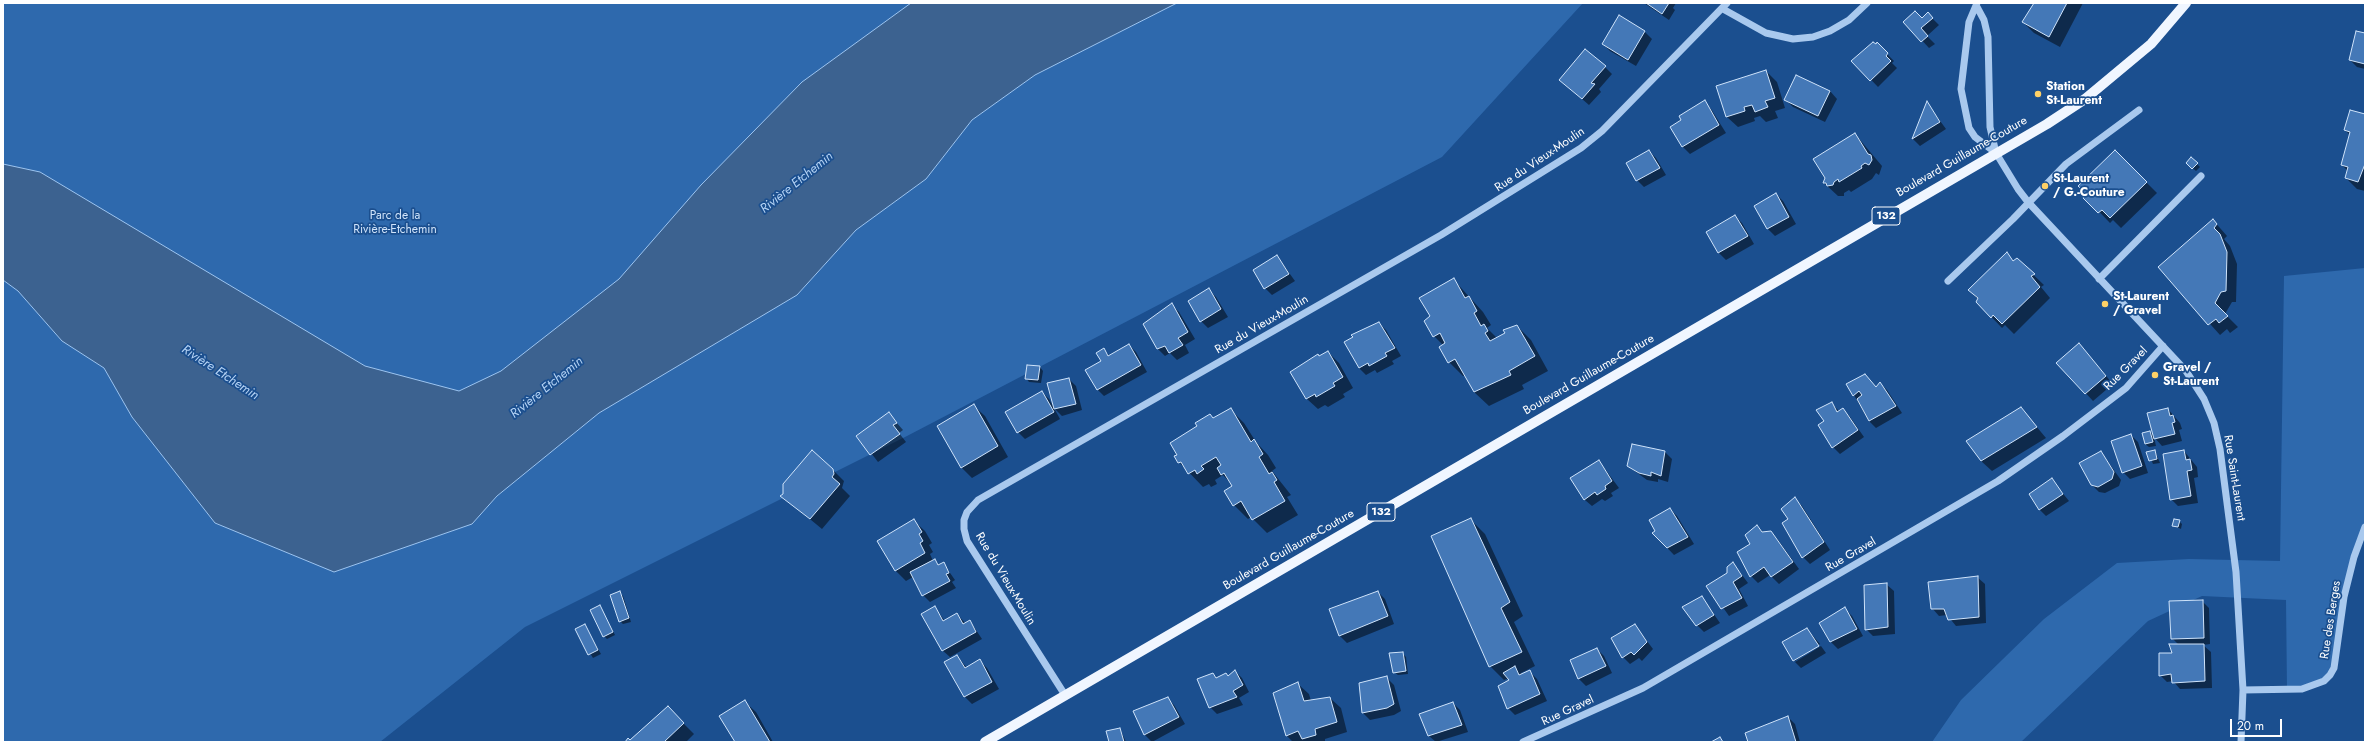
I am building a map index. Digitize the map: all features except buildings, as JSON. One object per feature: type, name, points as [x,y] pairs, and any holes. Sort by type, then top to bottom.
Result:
[{"type":"main road","name":"Boulevard Guillaume-Couture","points":[[985,742],[1996,153],[2084,99],[2151,44],[2186,3]]},
{"type":"street","name":"Rue du Vieux-Moulin","points":[[1066,695],[967,541],[964,529],[966,516],[978,500],[1441,235],[1581,148],[1602,131],[1725,6],[1766,33],[1793,38],[1813,37],[1830,31],[1849,20],[1867,3]]},
{"type":"street","points":[[1977,5],[1969,22],[1961,89],[1969,128],[1975,136],[1996,153]]},
{"type":"street","points":[[1977,5],[1984,20],[1988,36],[1990,127],[1996,153]]},
{"type":"street","points":[[1948,281],[2066,164],[2140,110]]},
{"type":"street","name":"Rue Saint-Laurent","points":[[1996,153],[2018,189],[2028,202],[2186,371],[2204,399],[2220,449],[2236,572],[2243,690],[2241,742]]},
{"type":"street","points":[[2099,279],[2201,176]]},
{"type":"street","name":"Rue Gravel","points":[[1523,742],[1643,688],[1998,481],[2063,436],[2126,388],[2163,346]]},
{"type":"street","name":"Rue des Berges","points":[[2243,690],[2302,689],[2324,681],[2330,675],[2334,668],[2344,597],[2354,557],[2365,527]]},
{"type":"green space","name":"Parc de la Rivière-Etchemin","points":[[3,3],[1016,3],[510,419],[360,464],[3,232]]},
{"type":"green space","points":[[1177,3],[1583,3],[1442,157],[907,436],[525,627],[380,742],[3,742],[3,280],[18,291],[62,341],[104,368],[132,417],[215,523],[334,571],[472,524],[497,496],[599,413],[797,295],[856,230],[926,179],[972,120],[1035,75]]},
{"type":"green space","points":[[2365,268],[2365,527],[2354,557],[2334,668],[2324,681],[2287,690],[2286,600],[2202,596],[2148,621],[2021,742],[1932,742],[1961,700],[2044,619],[2117,563],[2189,559],[2280,561],[2284,276]]},
{"type":"water","name":"Rivière Etchemin","points":[[911,3],[1177,3],[1035,75],[972,120],[926,179],[856,230],[797,295],[599,413],[497,496],[472,524],[334,572],[215,523],[132,417],[104,368],[62,341],[18,291],[3,280],[3,164],[40,172],[365,366],[459,391],[501,371],[619,279],[701,185],[802,82]]},
{"type":"place","name":"Station St-Laurent","points":[[2038,94]]},
{"type":"place","name":"St-Laurent / G.-Couture","points":[[2045,186]]},
{"type":"place","name":"St-Laurent / Gravel","points":[[2105,304]]},
{"type":"place","name":"Gravel / St-Laurent","points":[[2155,375]]}]
